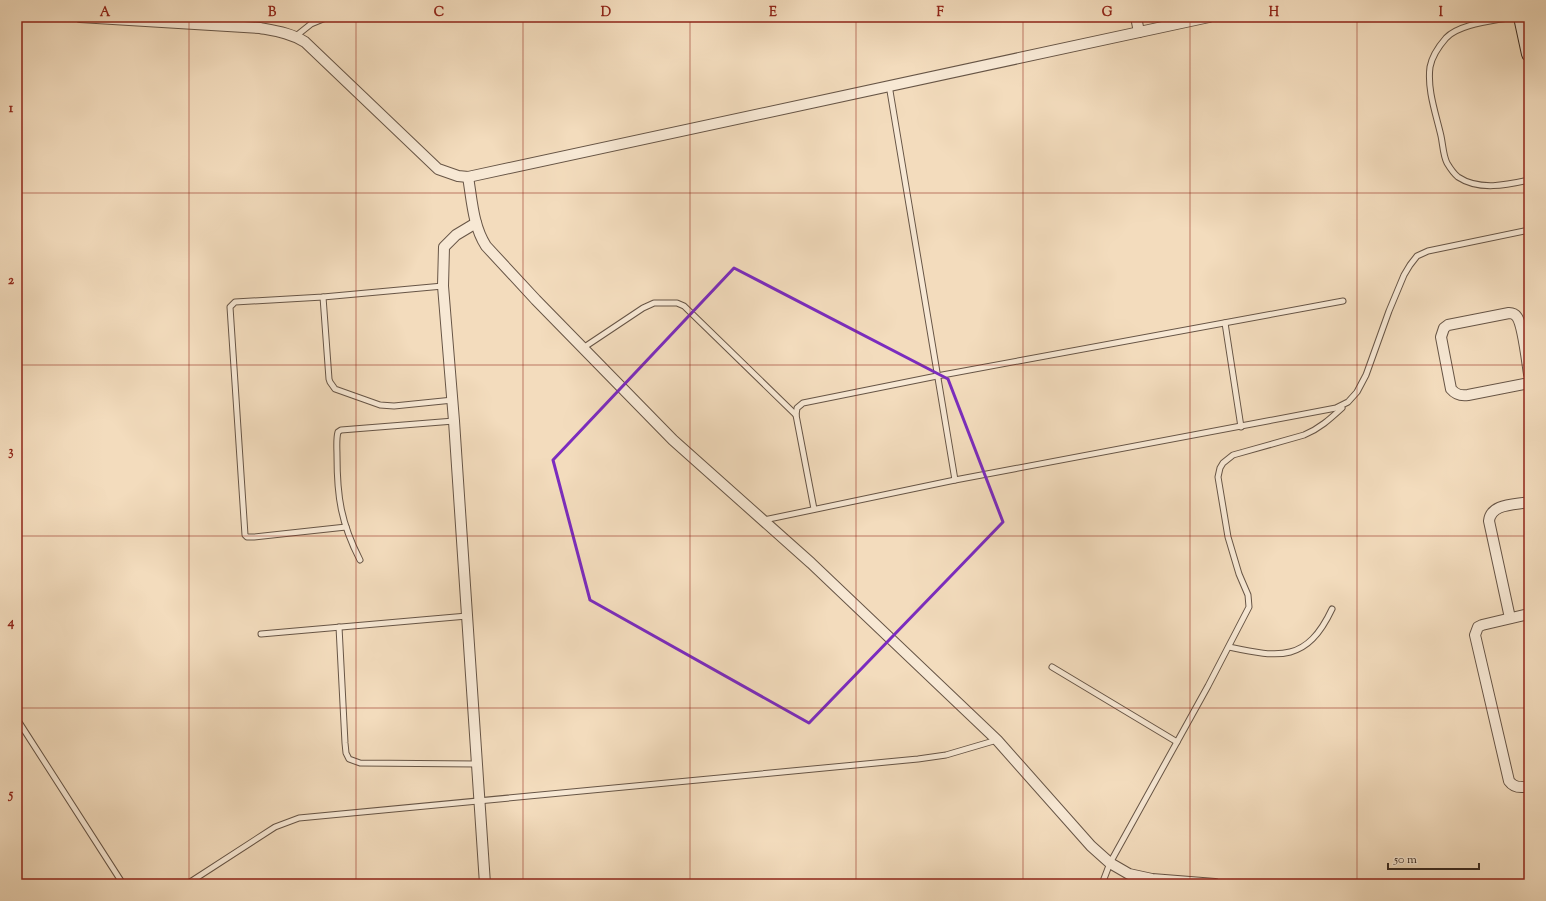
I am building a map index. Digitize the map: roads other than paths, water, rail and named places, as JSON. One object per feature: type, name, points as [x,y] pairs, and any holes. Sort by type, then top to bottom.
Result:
[{"type":"street","points":[[80,17],[221,24],[266,29],[296,36],[305,42],[438,169],[458,176],[468,177],[1208,17]]},
{"type":"street","points":[[1136,17],[1139,32]]},
{"type":"street","points":[[1521,17],[1529,54]]},
{"type":"street","points":[[468,177],[476,223],[481,237],[486,246],[536,300],[673,440],[811,563],[997,740],[1091,846],[1110,863],[1129,874],[1152,879],[1215,884]]},
{"type":"street","points":[[476,223],[456,235],[444,247],[443,286],[453,400],[485,884]]},
{"type":"street","points":[[1529,374],[1520,324],[1516,316],[1513,314],[1509,313],[1448,325],[1444,328],[1441,337],[1451,389],[1458,395],[1468,395],[1529,383]]},
{"type":"street","points":[[1510,618],[1489,521],[1492,511],[1499,508],[1529,502]]},
{"type":"street","points":[[1529,614],[1482,625],[1478,627],[1475,635],[1509,781],[1516,787],[1522,788],[1529,786]]},
{"type":"lane","points":[[296,36],[311,24],[328,17]]},
{"type":"lane","points":[[1512,17],[1464,28],[1454,32],[1447,38],[1432,59],[1430,67],[1430,88],[1446,161],[1459,178],[1482,185],[1506,186],[1529,180]]},
{"type":"lane","points":[[890,85],[955,480]]},
{"type":"lane","points":[[1102,884],[1110,863],[1248,612],[1250,600],[1239,574],[1228,537],[1218,477],[1223,463],[1233,455],[1312,432],[1327,422],[1348,402],[1357,392],[1366,375],[1389,311],[1404,275],[1417,256],[1428,251],[1529,230]]},
{"type":"lane","points":[[346,527],[251,538],[245,535],[230,307],[235,302],[323,297],[443,286]]},
{"type":"lane","points":[[323,297],[329,379],[335,389],[380,405],[394,406],[453,400]]},
{"type":"lane","points":[[814,509],[796,415],[797,408],[803,403],[937,376],[1343,301]]},
{"type":"lane","points":[[582,348],[643,308],[654,303],[677,303],[684,306],[796,415]]},
{"type":"lane","points":[[1225,323],[1240,427]]},
{"type":"lane","points":[[763,521],[955,480],[1324,411],[1336,408],[1348,402]]},
{"type":"lane","points":[[360,560],[350,540],[341,512],[338,488],[338,432],[341,430],[454,420]]},
{"type":"lane","points":[[1229,647],[1262,654],[1287,653],[1302,646],[1315,637],[1324,626],[1332,609]]},
{"type":"lane","points":[[261,634],[467,616]]},
{"type":"lane","points":[[339,627],[345,743],[346,753],[349,758],[360,763],[476,764]]},
{"type":"lane","points":[[1052,667],[1177,742]]},
{"type":"lane","points":[[17,719],[123,884]]},
{"type":"lane","points":[[187,884],[275,827],[299,818],[918,759],[946,755],[997,740]]}]
